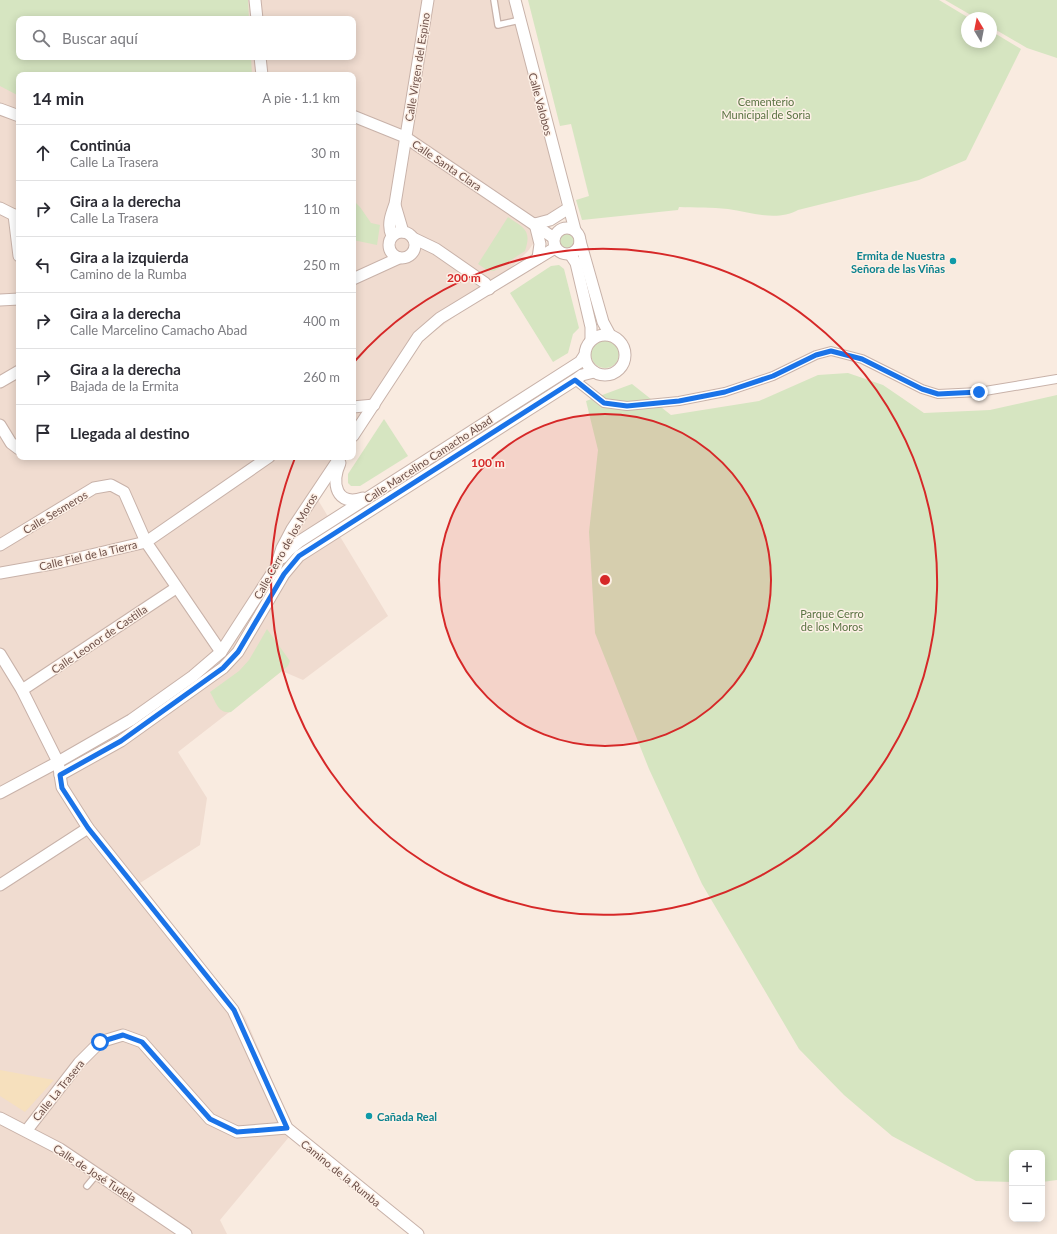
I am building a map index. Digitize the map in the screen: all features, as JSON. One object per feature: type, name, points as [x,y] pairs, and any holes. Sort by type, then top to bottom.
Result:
[{"type":"street","points":[[255,0],[257,16]]},
{"type":"street","name":"Calle Virgen del Espino","points":[[398,234],[395,204],[428,0]]},
{"type":"street","name":"Calle Valobos","points":[[515,0],[569,208],[562,235],[580,237],[580,242],[603,322],[610,335]]},
{"type":"street","points":[[260,60],[262,72]]},
{"type":"street","points":[[0,109],[16,115]]},
{"type":"street","name":"Calle Santa Clara","points":[[356,120],[405,137],[535,224],[562,235],[562,253],[570,254]]},
{"type":"street","points":[[0,208],[16,215]]},
{"type":"street","points":[[538,258],[540,244],[535,224],[550,220],[569,208]]},
{"type":"street","points":[[399,258],[393,255],[389,250],[388,242],[398,234],[413,238],[436,250],[485,283],[489,289]]},
{"type":"street","points":[[356,432],[404,357],[424,331],[440,318],[538,258],[562,235]]},
{"type":"street","points":[[356,278],[399,258],[407,258],[413,252],[415,245],[413,238]]},
{"type":"street","points":[[580,242],[577,249],[570,254],[576,263],[591,327],[591,339],[585,350],[584,356],[589,368],[594,372],[608,375],[614,372],[624,362],[624,349],[616,338],[610,335],[603,334],[591,339]]},
{"type":"street","points":[[374,269],[389,250]]},
{"type":"street","points":[[413,252],[436,250]]},
{"type":"street","points":[[0,300],[16,299]]},
{"type":"street","points":[[575,380],[604,403],[627,406],[679,401],[725,392],[773,376],[816,355],[831,351],[862,359],[922,389],[938,394],[979,392],[1057,379]]},
{"type":"street","name":"Calle Marcelino Camacho Abad","points":[[276,567],[288,550],[300,540],[580,362],[584,356]]},
{"type":"street","name":"Calle Marcelino Camacho Abad","points":[[60,775],[121,741],[223,668],[238,652],[284,574],[299,556],[582,375],[594,372]]},
{"type":"street","points":[[0,382],[16,373]]},
{"type":"street","points":[[356,407],[374,405]]},
{"type":"street","points":[[0,425],[11,443],[16,447]]},
{"type":"street","name":"Calle Fiel de la Tierra","points":[[0,573],[57,564],[146,542],[265,460]]},
{"type":"street","name":"Calle Cerro de los Moros","points":[[0,792],[58,762],[130,720],[193,676],[222,652],[276,567],[282,548],[292,529],[339,460]]},
{"type":"street","name":"Calle Cerro de los Moros","points":[[340,460],[336,472],[335,484],[343,497],[350,500],[357,500],[373,495]]},
{"type":"street","name":"Calle Sesmeros","points":[[0,545],[94,488],[111,484],[124,492],[146,542]]},
{"type":"street","points":[[146,542],[176,588],[222,652]]},
{"type":"street","name":"Calle Leonor de Castilla","points":[[22,690],[176,588]]},
{"type":"street","name":"Camino de la Rumba","points":[[0,654],[22,690],[58,762],[62,788],[88,828],[234,1010],[287,1128],[418,1234]]},
{"type":"street","points":[[0,885],[88,828]]},
{"type":"street","name":"Calle La Trasera","points":[[27,1130],[79,1062],[100,1042],[123,1035],[142,1042],[210,1119],[237,1132],[287,1128]]},
{"type":"street","name":"Calle de José Tudela","points":[[0,1118],[27,1130],[98,1174],[186,1234]]},
{"type":"lane","points":[[494,0],[498,25],[520,20]]},
{"type":"lane","points":[[87,1186],[98,1174]]},
{"type":"shaded area","points":[[0,0],[516,0],[561,205],[528,251],[480,298],[424,339],[356,441],[356,72],[16,72],[16,460],[343,460],[318,500],[388,616],[303,680],[282,671],[178,752],[207,798],[200,845],[140,883],[245,1017],[294,1131],[220,1220],[227,1234],[0,1234]]},
{"type":"green space","points":[[0,0],[248,0],[249,16],[16,16],[16,60],[251,60],[252,72],[16,72],[16,94],[0,86]]},
{"type":"green space","name":"Cementerio Municipal de Soria","points":[[528,0],[939,0],[961,13],[961,48],[997,48],[997,35],[1021,49],[966,160],[919,180],[798,210],[790,214],[772,216],[722,208],[679,207],[678,210],[582,220],[576,200],[589,196],[571,124],[560,126]]},
{"type":"green space","points":[[945,0],[1057,0],[1057,58],[1027,48],[997,30],[997,12],[966,12]]},
{"type":"green space","points":[[356,203],[371,223],[380,225],[377,245],[356,241]]},
{"type":"green space","points":[[508,217],[522,227],[527,234],[528,238],[525,251],[494,271],[487,270],[478,264]]},
{"type":"green space","points":[[567,231],[574,234],[577,241],[574,248],[567,251],[560,248],[557,241],[560,234]]},
{"type":"green space","points":[[559,265],[564,269],[579,328],[573,334],[568,353],[553,362],[510,293],[551,266]]},
{"type":"green space","points":[[605,340],[615,344],[619,354],[615,364],[605,368],[595,364],[591,354],[595,344]]},
{"type":"green space","name":"Parque Cerro de los Moros","points":[[848,373],[883,385],[924,413],[990,410],[1057,395],[1057,1180],[1045,1182],[1045,1150],[1009,1150],[1009,1182],[976,1181],[892,1136],[844,1095],[799,1049],[702,884],[649,769],[595,633],[589,532],[598,450],[586,401],[632,384],[671,415],[759,401],[818,375]]},
{"type":"green space","points":[[384,419],[408,456],[360,486],[351,486],[348,483],[348,474]]},
{"type":"green space","points":[[267,629],[290,661],[288,666],[231,712],[223,711],[220,709],[210,692],[239,671],[249,660]]},
{"type":"sand","points":[[0,1070],[54,1080],[25,1112],[0,1096]]},
{"type":"place","name":"Ermita de Nuestra Señora de las Viñas","points":[[953,261]]},
{"type":"place","name":"Cañada Real","points":[[369,1116]]},
{"type":"route","points":[[100,1042],[123,1035],[142,1042],[210,1119],[237,1132],[287,1128],[234,1010],[88,828],[62,788],[60,775],[121,741],[223,668],[238,652],[284,574],[299,556],[575,380],[604,403],[627,406],[679,401],[725,392],[773,376],[816,355],[831,351],[862,359],[922,389],[938,394],[979,392]]}]
